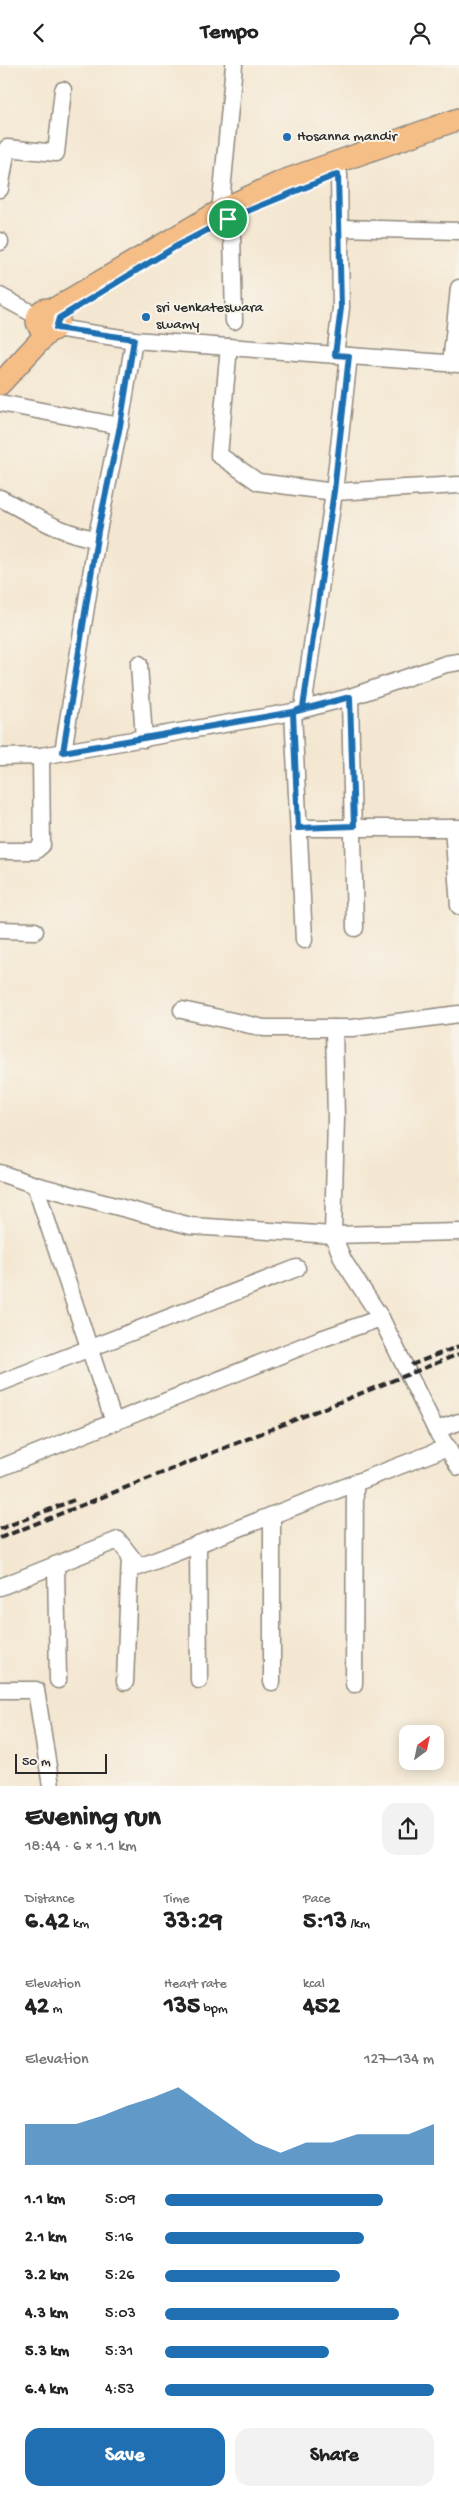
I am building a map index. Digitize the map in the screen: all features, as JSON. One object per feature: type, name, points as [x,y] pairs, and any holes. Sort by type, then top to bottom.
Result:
[{"type":"main road","points":[[0,383],[50,321],[282,181],[459,119]]},
{"type":"main road","points":[[226,214],[459,131]]},
{"type":"street","points":[[234,65],[221,202],[232,233],[234,321]]},
{"type":"street","points":[[0,189],[4,148],[56,153],[63,90]]},
{"type":"street","points":[[304,940],[298,828],[298,710],[334,491],[342,355],[338,174]]},
{"type":"street","points":[[339,228],[459,231]]},
{"type":"street","points":[[0,296],[50,321],[134,339],[455,364],[459,289]]},
{"type":"street","points":[[63,752],[96,539],[120,426],[134,339]]},
{"type":"street","points":[[229,347],[219,455],[258,482],[334,491],[459,485]]},
{"type":"street","points":[[0,403],[120,426]]},
{"type":"street","points":[[0,498],[53,527],[72,535],[96,539]]},
{"type":"street","points":[[0,757],[41,756],[298,710],[350,697],[446,664],[459,662]]},
{"type":"street","points":[[140,664],[144,739]]},
{"type":"street","points":[[350,697],[354,826],[354,928]]},
{"type":"street","points":[[0,851],[35,851],[42,845],[41,756]]},
{"type":"street","points":[[298,828],[354,826],[456,828],[459,906]]},
{"type":"street","points":[[0,930],[36,931]]},
{"type":"street","points":[[182,1010],[264,1028],[352,1028],[459,1014]]},
{"type":"street","points":[[334,1028],[336,1117],[334,1235],[343,1261],[381,1318],[436,1430],[459,1467]]},
{"type":"street","points":[[0,1173],[35,1185],[191,1226],[334,1235],[459,1232]]},
{"type":"street","points":[[35,1185],[88,1349],[114,1422]]},
{"type":"street","points":[[0,1383],[297,1268]]},
{"type":"street","points":[[0,1468],[318,1340],[381,1318]]},
{"type":"street","points":[[436,1430],[459,1422]]},
{"type":"street","points":[[0,1587],[118,1540],[139,1567],[448,1447]]},
{"type":"street","points":[[354,1684],[355,1482]]},
{"type":"street","points":[[272,1515],[272,1682]]},
{"type":"street","points":[[198,1544],[199,1680]]},
{"type":"street","points":[[125,1682],[130,1556]]},
{"type":"street","points":[[56,1565],[58,1681]]},
{"type":"street","points":[[0,1690],[36,1691],[51,1786]]},
{"type":"railway","points":[[411,1365],[459,1346]]},
{"type":"railway","points":[[0,1538],[459,1354]]},
{"type":"railway","points":[[0,1529],[74,1500]]},
{"type":"place","name":"Hosanna mandir","points":[[287,137]]},
{"type":"place","name":"sri venkateswara swamy","points":[[146,317]]},
{"type":"route","points":[[228,219],[175,247],[59,318],[56,328],[134,339],[120,426],[98,531],[63,752],[293,712],[350,697],[350,757],[354,826],[298,828],[293,712],[303,708],[334,491],[349,356],[335,355],[341,308],[338,174],[228,219]]}]
